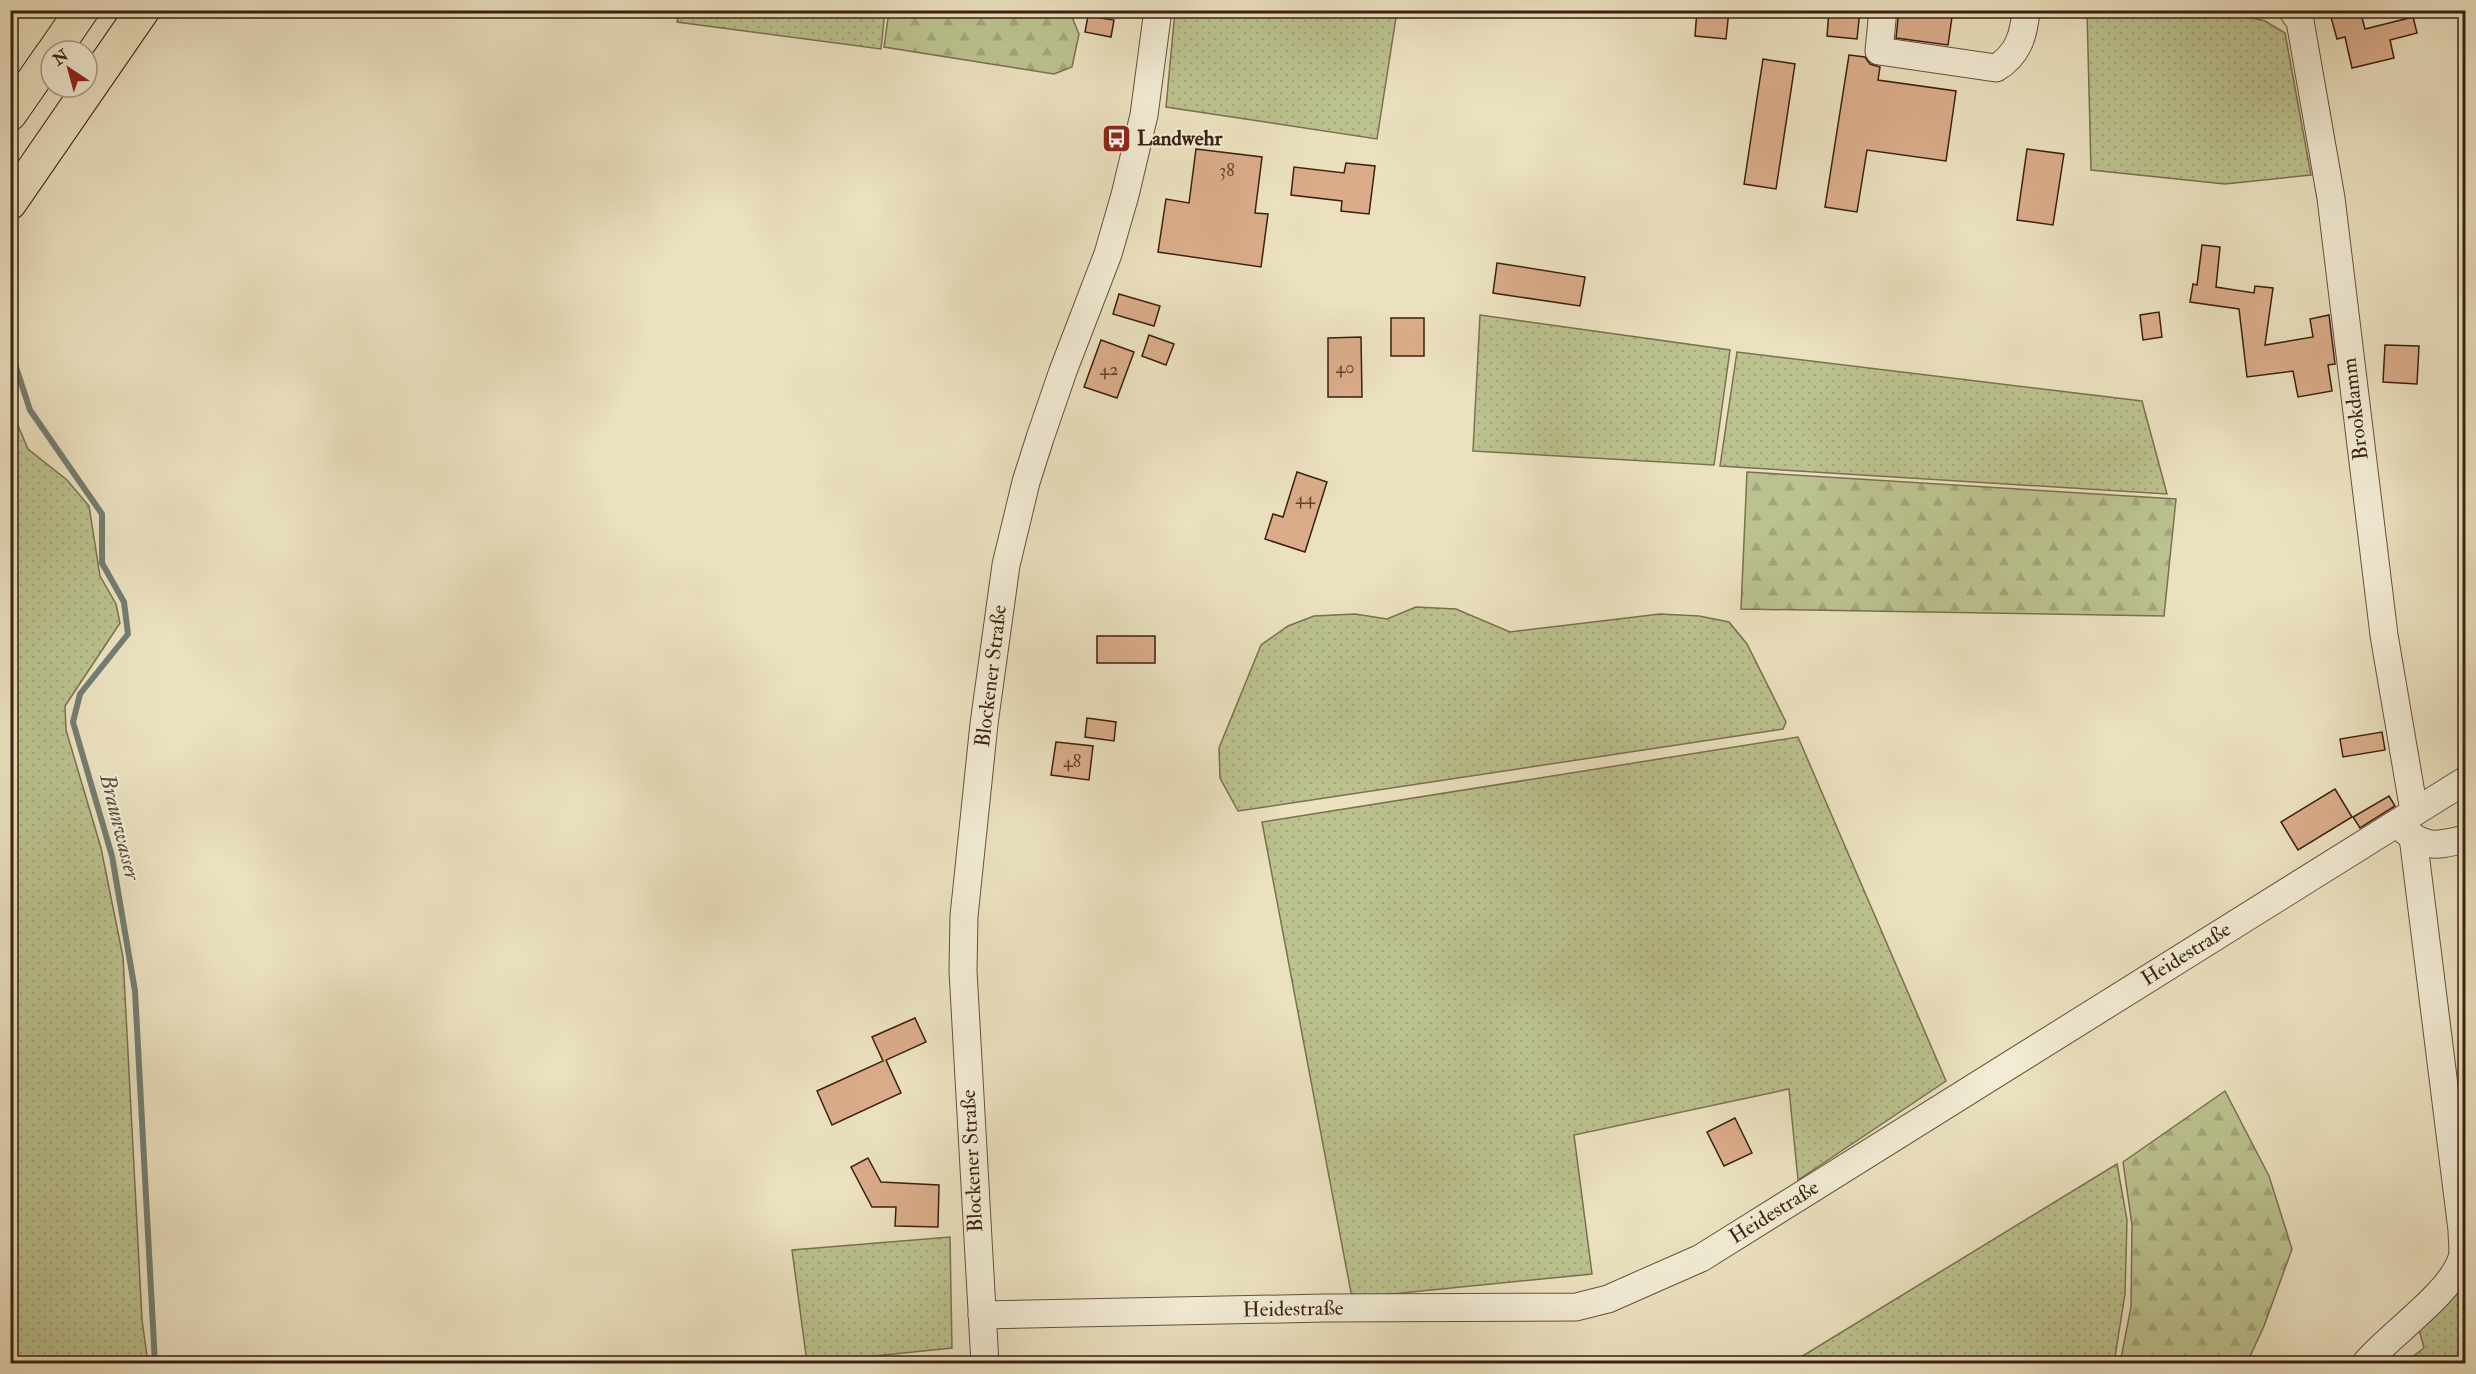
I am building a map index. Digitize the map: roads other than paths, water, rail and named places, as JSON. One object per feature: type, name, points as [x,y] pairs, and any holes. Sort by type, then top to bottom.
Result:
[{"type":"highway","points":[[62,39],[82,10]]},
{"type":"highway","points":[[10,203],[143,10]]},
{"type":"highway","points":[[10,114],[39,72]]},
{"type":"street","name":"Blockener Straße","points":[[985,1364],[963,971],[964,927],[984,723],[1006,565],[1026,482],[1062,371],[1108,254],[1125,195],[1144,116],[1158,10]]},
{"type":"street","points":[[1883,10],[1879,51],[1996,68],[2016,51],[2025,26],[2026,10]]},
{"type":"street","name":"Brookdamm","points":[[2292,10],[2300,21],[2331,198],[2408,824],[2460,1207],[2463,1257],[2452,1280],[2365,1364]]},
{"type":"street","name":"Heidestraße","points":[[982,1315],[1326,1308],[1576,1307],[1608,1299],[1701,1258],[2408,824],[2466,780]]},
{"type":"street","points":[[2408,824],[2420,842],[2431,845],[2466,839]]},
{"type":"waterway","name":"Braunwasser","points":[[10,349],[30,410],[102,514],[102,563],[124,602],[128,634],[80,694],[73,722],[112,856],[135,991],[155,1364]]},
{"type":"place","name":"Landwehr","points":[[1116,138]]}]
